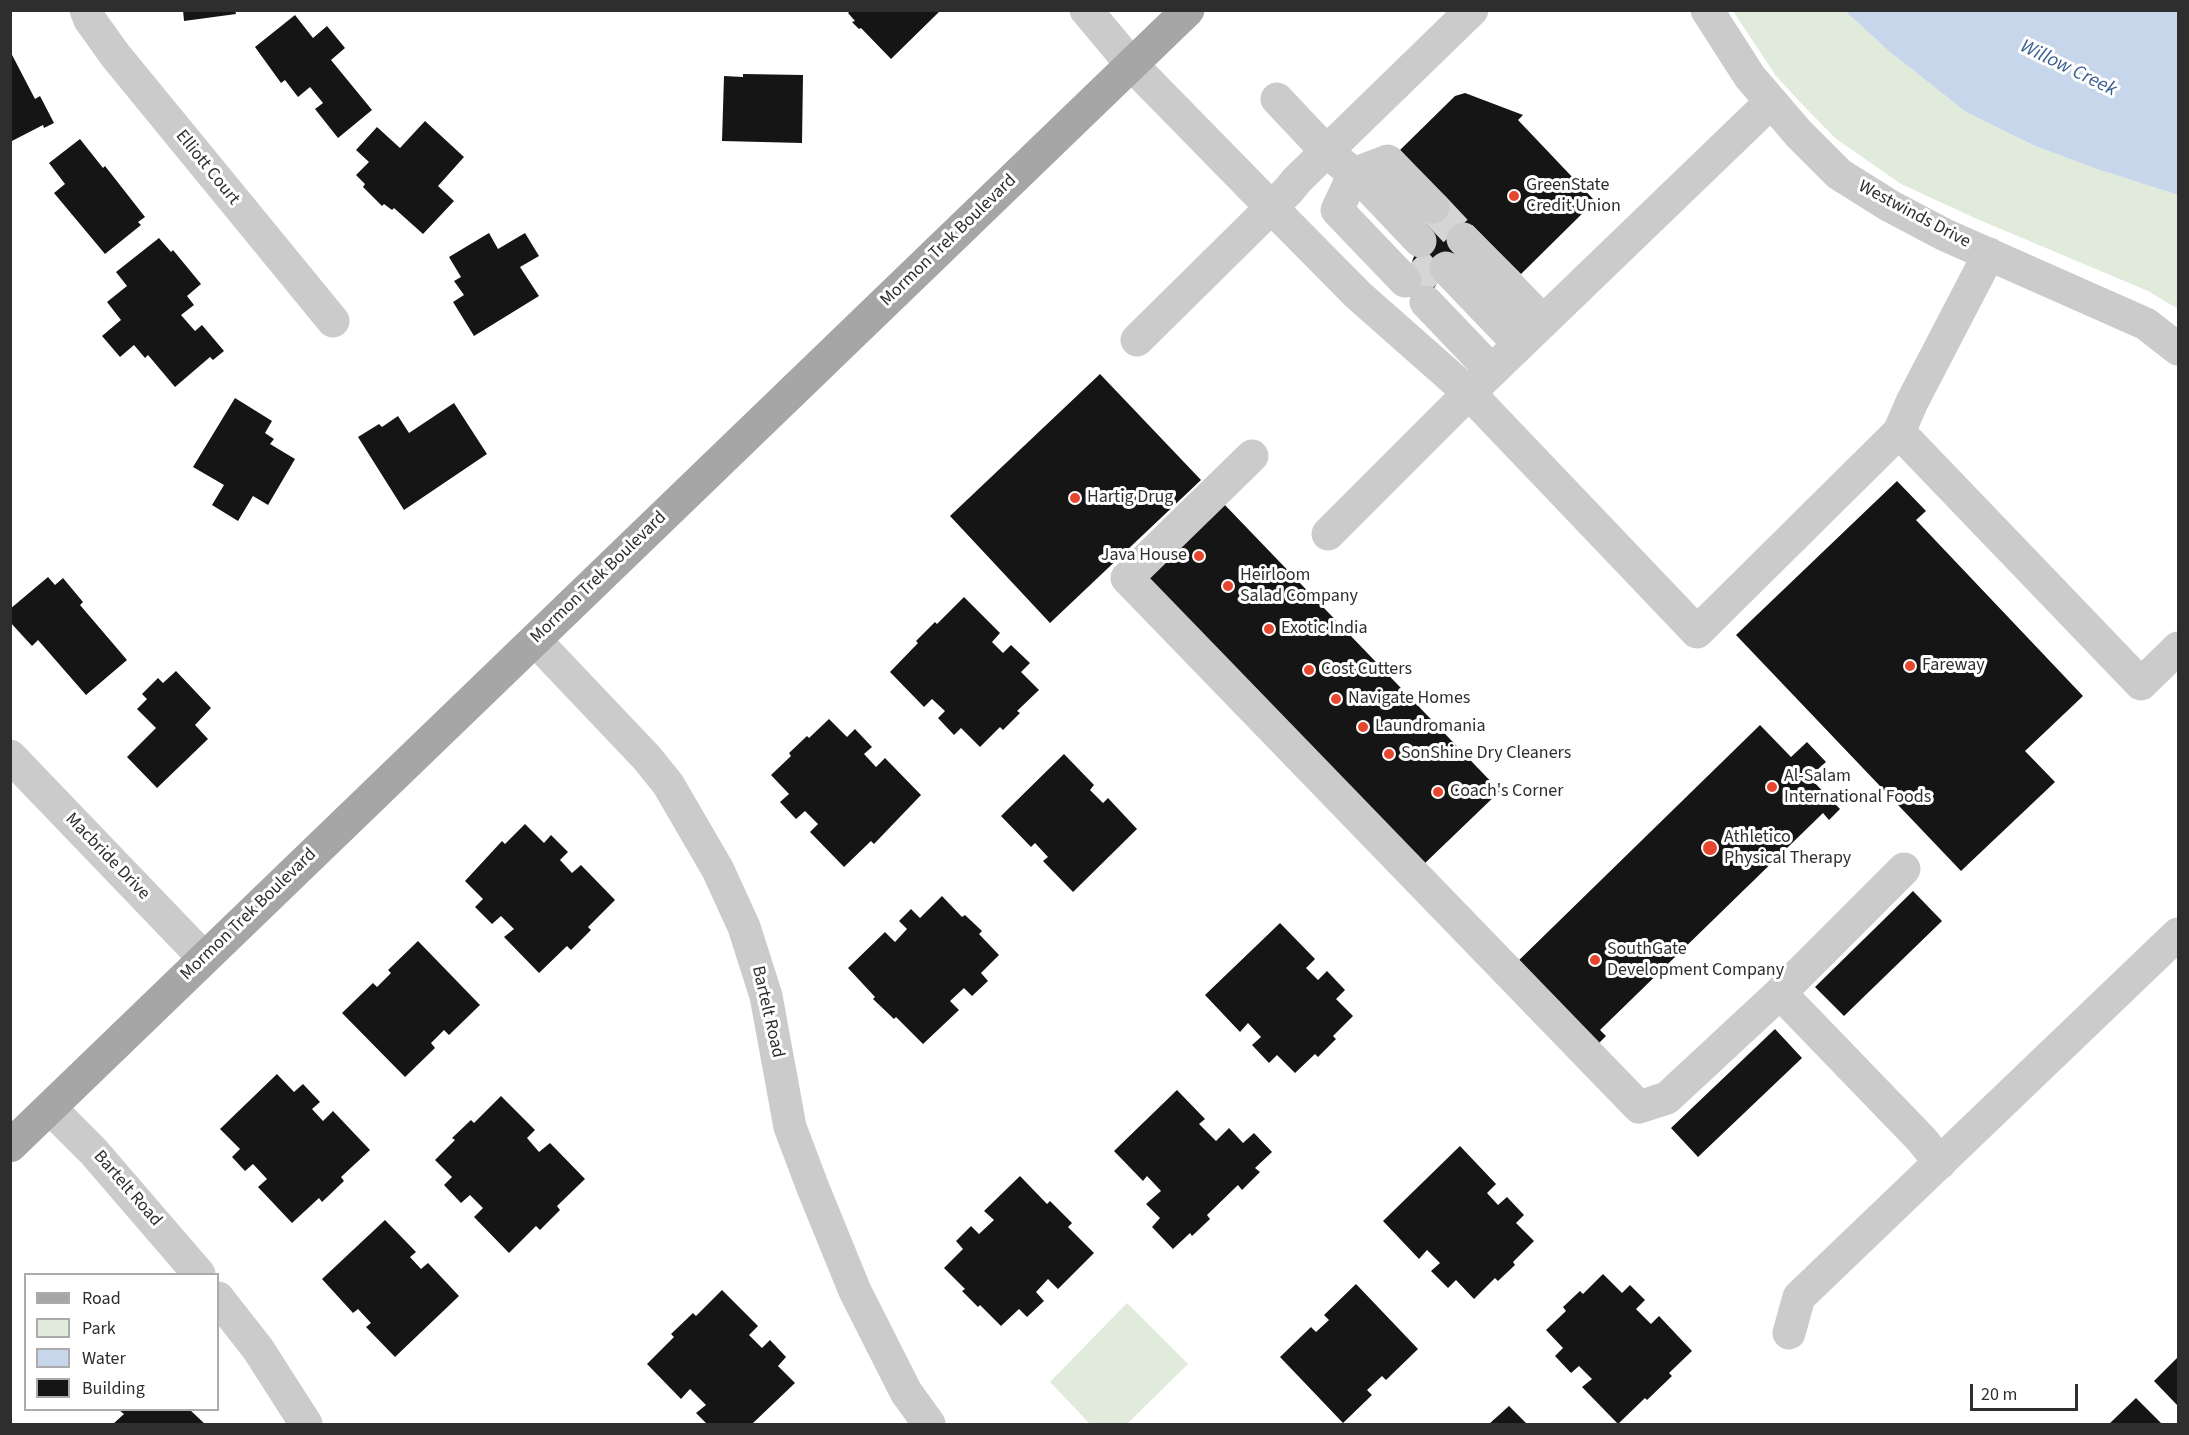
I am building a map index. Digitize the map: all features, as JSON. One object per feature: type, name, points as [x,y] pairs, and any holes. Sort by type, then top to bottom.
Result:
[{"type":"main road","name":"Mormon Trek Boulevard","points":[[10,1146],[1188,10]]},
{"type":"street","name":"Elliott Court","points":[[86,10],[90,20],[115,55],[333,321]]},
{"type":"street","points":[[1086,10],[1132,64],[1358,295],[1510,353]]},
{"type":"street","points":[[1137,340],[1472,10]]},
{"type":"street","name":"Westwinds Drive","points":[[1707,10],[1749,77],[1799,134],[1839,174],[1890,206],[1989,254],[2146,324],[2178,349]]},
{"type":"street","points":[[1278,99],[1326,152],[1354,174]]},
{"type":"street","points":[[1328,534],[1510,353],[1771,102]]},
{"type":"street","points":[[1354,174],[1388,160],[1432,256],[1510,353],[1697,632],[1899,432],[1912,402],[1989,254]]},
{"type":"street","points":[[1354,174],[1351,196],[1432,256],[1510,353]]},
{"type":"street","points":[[1899,432],[2140,684],[2178,648]]},
{"type":"street","points":[[1252,456],[1127,578],[1639,1107],[1666,1098],[1780,993],[1904,869]]},
{"type":"street","name":"Bartelt Road","points":[[535,640],[631,741],[668,784],[718,870],[744,927],[766,996],[790,1127],[813,1188],[855,1291],[906,1392],[929,1425]]},
{"type":"street","name":"Macbride Drive","points":[[10,756],[204,958]]},
{"type":"street","points":[[1788,1333],[1799,1297],[2178,934]]},
{"type":"street","points":[[1780,993],[1922,1140],[1940,1163]]},
{"type":"street","name":"Bartelt Road","points":[[50,1108],[93,1151],[197,1273]]},
{"type":"street","points":[[219,1299],[258,1349],[306,1425]]},
{"type":"green space","points":[[1733,11],[1845,11],[1890,52],[1966,112],[2033,145],[2094,168],[2178,195],[2178,309],[2148,291],[1977,219],[1901,184],[1835,138],[1800,102],[1776,76]]},
{"type":"green space","points":[[1127,1303],[1188,1364],[1127,1424],[1090,1424],[1050,1382]]},
{"type":"water","name":"Willow Creek","points":[[1845,11],[2178,11],[2178,195],[2094,168],[2033,145],[1966,112],[1890,52]]},
{"type":"building","points":[[183,10],[235,10],[236,14],[184,21]]},
{"type":"building","points":[[851,10],[941,10],[891,59],[861,28],[859,29],[852,22],[855,21],[848,13]]},
{"type":"building","points":[[295,15],[313,38],[327,26],[345,48],[331,60],[372,110],[338,138],[315,109],[323,103],[310,87],[298,97],[285,80],[281,83],[255,47]]},
{"type":"building","points":[[10,51],[35,99],[40,96],[54,123],[44,128],[43,125],[10,142]]},
{"type":"building","points":[[743,74],[803,75],[802,143],[722,141],[724,76],[743,77]]},
{"type":"building","name":"GreenState Credit Union","points":[[1465,93],[1523,115],[1518,120],[1595,201],[1521,274],[1472,225],[1422,308],[1402,288],[1439,191],[1400,150],[1455,96]]},
{"type":"building","points":[[425,121],[464,157],[438,186],[454,201],[423,234],[394,208],[392,210],[384,204],[382,206],[363,187],[365,184],[356,175],[369,162],[356,150],[377,127],[400,148]]},
{"type":"building","points":[[80,139],[103,168],[105,166],[145,217],[138,222],[141,225],[105,254],[54,193],[65,184],[49,163]]},
{"type":"building","points":[[489,233],[498,249],[525,233],[539,256],[520,267],[539,296],[474,336],[453,302],[464,295],[454,281],[461,277],[449,257]]},
{"type":"building","points":[[159,238],[171,252],[173,250],[201,284],[187,296],[194,305],[181,315],[195,331],[202,325],[224,351],[213,360],[210,357],[175,387],[148,355],[145,358],[134,345],[120,357],[102,336],[121,320],[107,302],[127,286],[116,272]]},
{"type":"building","name":"Hartig Drug","points":[[1100,374],[1201,480],[1050,623],[950,516]]},
{"type":"building","points":[[235,398],[272,421],[265,433],[274,439],[270,444],[295,459],[268,505],[253,496],[238,521],[212,505],[224,485],[193,467]]},
{"type":"building","points":[[454,403],[487,454],[404,510],[358,437],[379,424],[382,427],[398,416],[409,433]]},
{"type":"building","name":"Fareway","points":[[1897,481],[1926,511],[1916,520],[2083,696],[2025,751],[2055,782],[1961,871],[1736,635]]},
{"type":"building","points":[[1223,503],[1500,791],[1422,866],[1146,578]]},
{"type":"building","points":[[48,577],[55,585],[63,578],[83,602],[80,605],[127,660],[86,695],[38,640],[32,646],[10,622],[10,609]]},
{"type":"building","points":[[964,597],[1000,633],[992,642],[1003,653],[1011,645],[1030,663],[1021,672],[1039,690],[1017,711],[1020,713],[1003,730],[1000,727],[980,747],[961,728],[954,735],[938,718],[945,711],[932,699],[924,707],[890,672],[918,643],[916,641]]},
{"type":"building","points":[[176,671],[211,708],[195,725],[208,739],[157,788],[127,757],[156,728],[137,709],[147,699],[142,694],[158,678],[163,683]]},
{"type":"building","points":[[829,719],[847,737],[855,729],[872,747],[864,754],[876,767],[885,758],[921,795],[874,844],[871,841],[844,867],[810,832],[818,824],[805,811],[796,819],[780,802],[789,794],[771,775],[791,756],[789,753]]},
{"type":"building","points":[[1760,725],[1791,757],[1807,742],[1826,762],[1809,777],[1840,809],[1829,820],[1823,813],[1600,1030],[1606,1036],[1594,1048],[1514,965]]},
{"type":"building","points":[[1064,754],[1094,785],[1090,790],[1103,803],[1108,798],[1137,829],[1073,892],[1043,861],[1048,857],[1035,843],[1031,847],[1001,816]]},
{"type":"building","points":[[525,824],[544,843],[551,835],[568,852],[560,860],[572,873],[581,865],[615,900],[588,927],[591,930],[571,950],[567,946],[539,973],[504,937],[514,929],[501,916],[492,924],[475,907],[483,899],[465,881],[502,841],[505,844]]},
{"type":"building","points":[[1913,891],[1942,921],[1844,1016],[1815,987]]},
{"type":"building","points":[[942,896],[962,917],[965,915],[982,931],[979,934],[999,955],[981,973],[988,981],[972,996],[964,988],[950,1001],[959,1010],[923,1044],[896,1017],[894,1019],[873,999],[875,997],[848,968],[885,932],[895,942],[907,929],[899,921],[911,909],[920,918]]},
{"type":"building","points":[[1280,923],[1315,959],[1306,968],[1318,980],[1327,971],[1345,990],[1336,999],[1353,1016],[1333,1036],[1336,1039],[1318,1057],[1315,1054],[1295,1073],[1277,1055],[1269,1063],[1252,1045],[1261,1037],[1248,1023],[1240,1032],[1205,995]]},
{"type":"building","points":[[418,941],[480,1005],[449,1035],[444,1030],[431,1043],[435,1048],[405,1077],[342,1013],[373,983],[377,987],[391,973],[388,970]]},
{"type":"building","points":[[1775,1029],[1802,1058],[1698,1157],[1671,1128]]},
{"type":"building","points":[[277,1074],[294,1092],[303,1084],[320,1102],[312,1109],[323,1121],[333,1111],[370,1150],[341,1177],[344,1181],[322,1202],[319,1198],[292,1223],[258,1187],[267,1179],[253,1164],[245,1171],[232,1157],[240,1149],[220,1129]]},
{"type":"building","points":[[1177,1090],[1205,1119],[1199,1124],[1216,1141],[1229,1128],[1243,1143],[1254,1133],[1272,1152],[1255,1168],[1260,1172],[1242,1190],[1238,1185],[1207,1215],[1210,1219],[1192,1236],[1190,1233],[1173,1249],[1152,1227],[1160,1218],[1146,1204],[1161,1191],[1147,1176],[1143,1181],[1114,1151]]},
{"type":"building","points":[[501,1096],[535,1130],[527,1138],[539,1152],[550,1143],[585,1179],[557,1206],[560,1210],[540,1230],[536,1226],[509,1253],[474,1217],[483,1208],[470,1195],[461,1203],[444,1185],[452,1177],[435,1160],[455,1140],[452,1138],[471,1120],[474,1123]]},
{"type":"building","points":[[1460,1146],[1496,1184],[1487,1193],[1498,1205],[1507,1197],[1524,1215],[1516,1223],[1534,1241],[1513,1262],[1515,1265],[1498,1281],[1495,1278],[1474,1299],[1456,1280],[1448,1288],[1431,1271],[1440,1263],[1427,1250],[1419,1259],[1383,1221]]},
{"type":"building","points":[[1020,1176],[1047,1204],[1050,1201],[1072,1223],[1068,1227],[1094,1253],[1058,1289],[1048,1279],[1036,1292],[1044,1301],[1027,1317],[1019,1309],[1001,1326],[962,1291],[965,1289],[944,1268],[963,1249],[956,1241],[971,1226],[979,1234],[994,1220],[984,1211]]},
{"type":"building","points":[[385,1220],[416,1252],[410,1257],[421,1269],[428,1263],[459,1296],[395,1357],[366,1327],[371,1323],[358,1309],[353,1313],[322,1279]]},
{"type":"building","points":[[1603,1274],[1622,1293],[1630,1285],[1645,1300],[1636,1309],[1651,1324],[1659,1316],[1692,1351],[1669,1373],[1672,1376],[1618,1424],[1582,1387],[1592,1379],[1579,1366],[1571,1373],[1555,1356],[1563,1348],[1546,1330],[1566,1311],[1563,1307],[1580,1291],[1583,1294]]},
{"type":"building","points":[[1356,1284],[1418,1349],[1386,1380],[1382,1376],[1367,1390],[1372,1395],[1343,1423],[1280,1357],[1311,1327],[1316,1332],[1329,1320],[1324,1315]]},
{"type":"building","points":[[722,1290],[758,1326],[749,1335],[762,1348],[770,1340],[786,1357],[778,1366],[795,1383],[752,1424],[707,1424],[696,1413],[706,1405],[690,1389],[681,1399],[647,1364],[674,1337],[671,1334],[693,1313],[696,1316]]},
{"type":"building","points":[[2178,1357],[2178,1406],[2154,1381]]},
{"type":"building","points":[[2136,1398],[2162,1424],[2109,1424]]},
{"type":"building","points":[[1509,1406],[1527,1424],[1489,1424]]},
{"type":"building","points":[[120,1411],[191,1411],[205,1424],[113,1424],[124,1414]]},
{"type":"tunnel","points":[[1433,207],[1463,239]]},
{"type":"tunnel","points":[[1413,261],[1436,285]]},
{"type":"place","name":"GreenState Credit Union","points":[[1514,196]]},
{"type":"place","name":"Hartig Drug","points":[[1075,498]]},
{"type":"place","name":"Java House","points":[[1199,556]]},
{"type":"place","name":"Heirloom Salad Company","points":[[1228,586]]},
{"type":"place","name":"Exotic India","points":[[1269,629]]},
{"type":"place","name":"Fareway","points":[[1910,666]]},
{"type":"place","name":"Cost Cutters","points":[[1309,670]]},
{"type":"place","name":"Navigate Homes","points":[[1336,699]]},
{"type":"place","name":"Laundromania","points":[[1363,727]]},
{"type":"place","name":"SonShine Dry Cleaners","points":[[1389,754]]},
{"type":"place","name":"Al-Salam International Foods","points":[[1772,787]]},
{"type":"place","name":"Coach's Corner","points":[[1438,792]]},
{"type":"place","name":"Athletico Physical Therapy","points":[[1710,848]]},
{"type":"place","name":"SouthGate Development Company","points":[[1595,960]]}]
